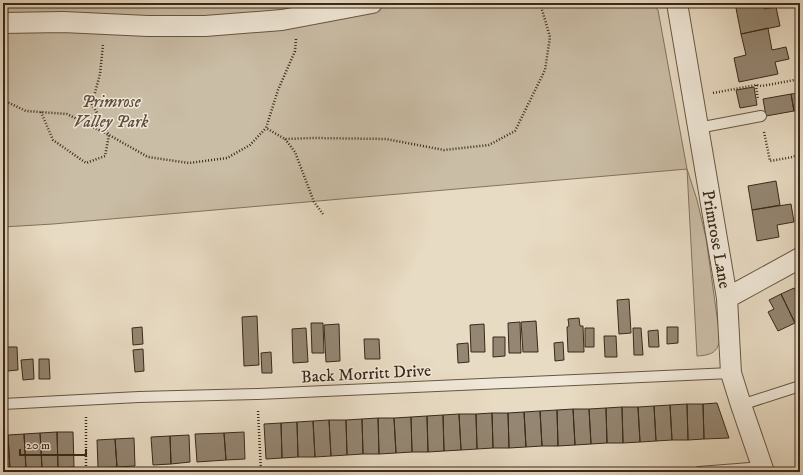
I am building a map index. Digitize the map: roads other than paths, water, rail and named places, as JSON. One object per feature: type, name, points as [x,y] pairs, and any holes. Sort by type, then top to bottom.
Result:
[{"type":"street","points":[[3,23],[63,22],[148,26],[205,26],[282,20],[372,3]]},
{"type":"street","name":"Primrose Lane","points":[[677,3],[727,298],[731,373],[763,470]]},
{"type":"street","points":[[727,298],[800,258]]},
{"type":"lane","points":[[698,128],[761,116]]},
{"type":"lane","name":"Back Morritt Drive","points":[[3,404],[731,373]]},
{"type":"lane","points":[[741,405],[800,386]]},
{"type":"lane","points":[[700,472],[763,470]]},
{"type":"park label","name":"Primrose Valley Park","points":[[111,111]]}]
